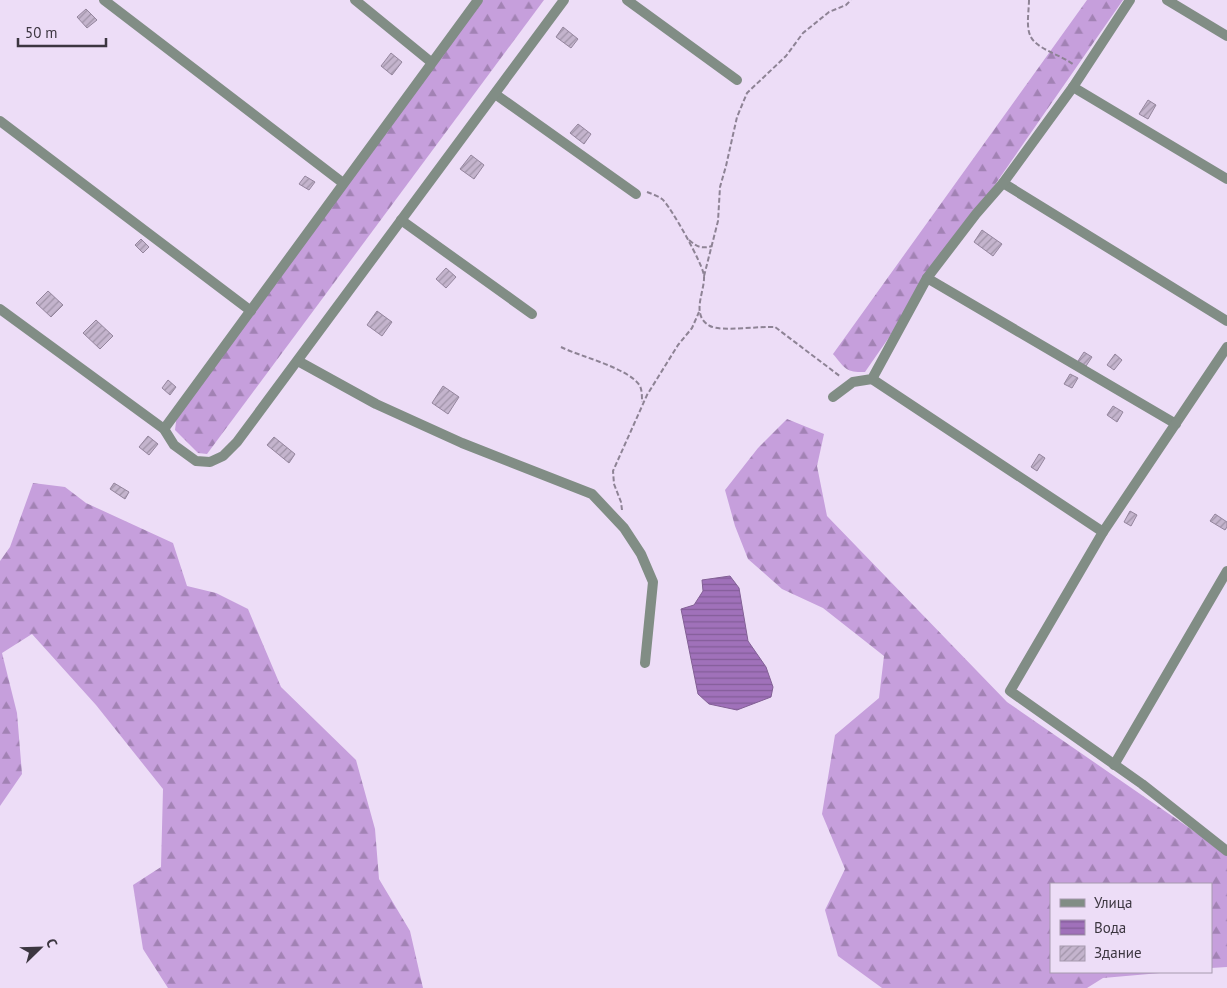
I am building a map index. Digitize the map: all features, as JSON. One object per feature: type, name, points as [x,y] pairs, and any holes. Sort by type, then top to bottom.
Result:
[{"type":"street","points":[[104,0],[343,183]]},
{"type":"street","points":[[355,0],[431,62]]},
{"type":"street","points":[[164,429],[478,0]]},
{"type":"street","points":[[0,309],[164,429],[174,445],[196,461],[210,462],[223,456],[236,442],[298,361],[564,0]]},
{"type":"street","points":[[627,0],[737,80]]},
{"type":"street","points":[[872,379],[927,278],[976,214],[1003,183],[1073,87],[1130,0]]},
{"type":"street","points":[[1167,0],[1227,36]]},
{"type":"street","points":[[1073,87],[1227,179]]},
{"type":"street","points":[[495,94],[636,194]]},
{"type":"street","points":[[0,121],[251,311]]},
{"type":"street","points":[[1003,183],[1227,321]]},
{"type":"street","points":[[402,220],[532,314]]},
{"type":"street","points":[[927,278],[1176,424]]},
{"type":"street","points":[[1227,347],[1103,532],[1010,691],[1142,784],[1227,851]]},
{"type":"street","points":[[298,361],[376,404],[462,443],[592,494],[624,528],[641,554],[653,582],[645,663]]},
{"type":"street","points":[[834,397],[852,382],[872,379],[1103,532]]},
{"type":"street","points":[[1114,765],[1227,571]]},
{"type":"path","points":[[624,528],[621,502],[614,484],[613,470],[643,404],[678,345],[692,328],[699,312],[704,276],[718,221],[720,187],[738,117],[747,93],[786,56],[813,23],[829,12],[846,5],[851,0]]},
{"type":"path","points":[[1029,0],[1029,34],[1035,44],[1066,58],[1078,68]]},
{"type":"path","points":[[636,194],[644,191],[662,199],[687,238],[704,276]]},
{"type":"path","points":[[687,238],[696,246],[704,248],[712,246]]},
{"type":"path","points":[[699,312],[704,321],[710,326],[721,329],[774,327],[838,376],[852,382]]},
{"type":"path","points":[[561,347],[575,354],[593,359],[629,376],[640,387],[643,404]]},
{"type":"green space","points":[[483,0],[544,0],[207,454],[198,453],[175,430],[177,414]]},
{"type":"green space","points":[[1087,0],[1123,0],[865,372],[854,372],[846,369],[833,354]]},
{"type":"green space","points":[[787,419],[824,434],[817,466],[827,516],[1007,702],[1227,854],[1227,967],[1212,968],[1212,883],[1050,883],[1050,973],[1160,973],[1103,978],[1087,988],[882,988],[838,956],[825,910],[845,869],[822,814],[835,735],[879,698],[884,656],[823,608],[782,589],[748,559],[735,526],[725,490],[758,448]]},
{"type":"green space","points":[[33,483],[65,487],[86,503],[173,543],[187,586],[216,593],[248,609],[281,687],[356,760],[375,829],[379,879],[410,931],[423,988],[168,988],[143,949],[133,885],[161,867],[163,789],[96,705],[32,634],[2,653],[17,713],[22,774],[0,806],[0,561],[10,547]]},
{"type":"water","points":[[730,576],[739,588],[748,641],[766,667],[773,687],[771,697],[737,710],[709,704],[698,694],[681,609],[694,605],[703,591],[702,580]]},
{"type":"building","points":[[86,9],[97,20],[87,28],[77,17]]},
{"type":"building","points":[[563,27],[578,39],[571,48],[556,37]]},
{"type":"building","points":[[391,53],[402,62],[392,75],[381,66]]},
{"type":"building","points":[[1148,100],[1156,105],[1148,119],[1139,114]]},
{"type":"building","points":[[578,124],[591,134],[584,144],[570,133]]},
{"type":"building","points":[[471,155],[484,165],[474,179],[460,169]]},
{"type":"building","points":[[305,176],[315,182],[309,190],[299,184]]},
{"type":"building","points":[[982,230],[1002,244],[993,256],[974,242]]},
{"type":"building","points":[[141,239],[149,247],[143,253],[135,245]]},
{"type":"building","points":[[446,268],[456,277],[446,288],[436,279]]},
{"type":"building","points":[[48,291],[63,305],[51,317],[36,303]]},
{"type":"building","points":[[377,311],[392,322],[382,336],[367,325]]},
{"type":"building","points":[[96,320],[113,336],[100,349],[83,333]]},
{"type":"building","points":[[1084,352],[1092,357],[1086,366],[1078,361]]},
{"type":"building","points":[[1115,354],[1122,360],[1114,370],[1107,365]]},
{"type":"building","points":[[1070,374],[1078,378],[1072,388],[1064,384]]},
{"type":"building","points":[[168,380],[176,387],[170,395],[162,388]]},
{"type":"building","points":[[443,386],[459,397],[448,414],[432,403]]},
{"type":"building","points":[[1113,406],[1123,412],[1117,422],[1107,415]]},
{"type":"building","points":[[148,436],[158,444],[149,455],[139,447]]},
{"type":"building","points":[[274,437],[295,454],[289,463],[267,445]]},
{"type":"building","points":[[1039,454],[1045,458],[1037,471],[1031,467]]},
{"type":"building","points":[[114,483],[129,492],[125,499],[110,489]]},
{"type":"building","points":[[1130,511],[1137,515],[1131,526],[1124,522]]},
{"type":"building","points":[[1215,514],[1227,522],[1225,530],[1210,521]]}]
